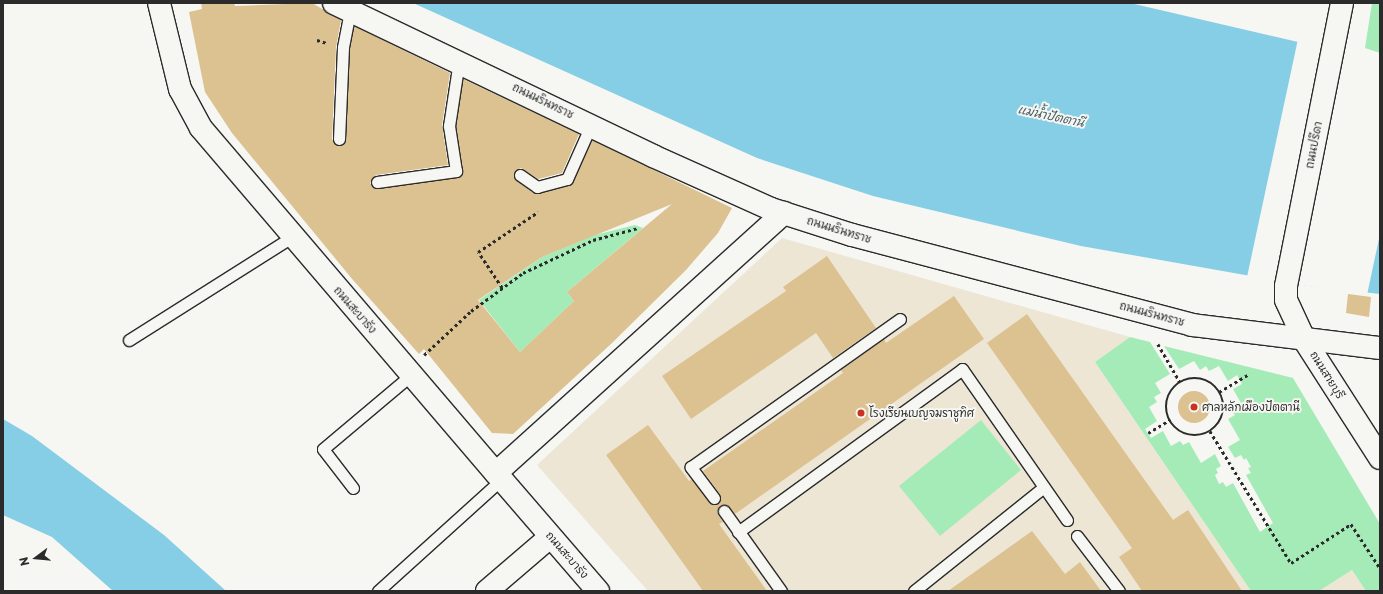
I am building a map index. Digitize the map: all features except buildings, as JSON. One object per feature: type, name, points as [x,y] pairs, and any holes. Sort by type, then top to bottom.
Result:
[{"type":"street","name":"ถนนสะบารัง","points":[[159,3],[180,90],[201,128],[292,237],[598,591]]},
{"type":"street","name":"ถนนปรีดา","points":[[1286,286],[1342,3]]},
{"type":"street","name":"ถนนนรินทราช","points":[[342,6],[459,60],[591,125],[784,212],[852,235],[1192,325],[1305,341],[1380,348]]},
{"type":"street","points":[[499,476],[784,212]]},
{"type":"street","name":"ถนนสายบุรี","points":[[1286,286],[1286,300],[1305,341],[1380,458]]},
{"type":"street","points":[[487,591],[550,536]]},
{"type":"lane","points":[[339,139],[343,47],[342,6]]},
{"type":"lane","points":[[377,182],[456,171],[449,126],[459,60]]},
{"type":"lane","points":[[520,175],[537,187],[567,179],[591,125]]},
{"type":"lane","points":[[129,340],[292,237]]},
{"type":"lane","points":[[714,498],[691,467],[900,319]]},
{"type":"lane","points":[[738,532],[962,369],[1067,520]]},
{"type":"lane","points":[[353,488],[323,449],[409,372]]},
{"type":"lane","points":[[378,591],[499,476]]},
{"type":"lane","points":[[914,591],[1044,487]]},
{"type":"lane","points":[[724,511],[781,591]]},
{"type":"lane","points":[[1077,536],[1118,591]]},
{"type":"path","points":[[502,288],[478,252],[538,212]]},
{"type":"path","points":[[409,372],[471,311],[502,288],[562,253],[638,228]]},
{"type":"path","points":[[1158,344],[1180,382]]},
{"type":"path","points":[[1219,392],[1247,375]]},
{"type":"path","points":[[1199,378],[1208,381],[1219,392],[1223,414],[1210,432],[1195,436],[1185,434],[1170,420],[1166,404],[1168,395],[1180,382],[1199,378]]},
{"type":"path","points":[[1148,433],[1170,420]]},
{"type":"path","points":[[1210,432],[1291,563],[1351,524],[1380,568]]},
{"type":"shaded area","name":"โรงเรียนเบญจมราชูทิศ","points":[[782,238],[1130,337],[1095,362],[1251,591],[648,591],[537,465]]},
{"type":"shaded area","points":[[1352,570],[1366,591],[1319,591]]},
{"type":"green space","points":[[1372,3],[1380,3],[1380,53],[1365,48]]},
{"type":"green space","points":[[635,225],[643,228],[567,292],[574,301],[520,352],[479,300],[542,257],[595,235]]},
{"type":"green space","points":[[1130,337],[1150,342],[1170,374],[1155,383],[1161,393],[1154,397],[1157,402],[1149,407],[1157,421],[1145,429],[1151,438],[1163,431],[1171,446],[1180,441],[1183,445],[1189,442],[1201,463],[1215,454],[1221,466],[1216,469],[1218,473],[1215,475],[1219,484],[1223,482],[1226,487],[1233,483],[1260,532],[1273,523],[1246,475],[1251,473],[1248,468],[1251,467],[1246,458],[1244,460],[1241,455],[1235,458],[1228,447],[1240,440],[1228,419],[1235,415],[1232,411],[1242,405],[1233,389],[1242,384],[1237,375],[1228,381],[1219,366],[1209,371],[1206,366],[1200,370],[1194,361],[1179,369],[1164,346],[1293,378],[1380,524],[1380,591],[1366,591],[1352,570],[1319,591],[1251,591],[1095,362]]},
{"type":"green space","points":[[981,420],[1021,470],[940,536],[899,486]]},
{"type":"water","name":"แม่น้ำปัตตานี","points":[[413,3],[1130,3],[1380,61],[1380,294],[1308,286],[1081,246],[873,196],[757,158]]},
{"type":"water","points":[[3,419],[32,436],[164,535],[226,591],[113,591],[52,537],[3,515]]},
{"type":"pier","points":[[1298,39],[1380,58],[1380,234],[1367,295],[1247,277]]},
{"type":"place","name":"ศาลหลักเมืองปัตตานี","points":[[1194,407]]},
{"type":"place","name":"โรงเรียนเบญจมราชูทิศ","points":[[861,413]]}]
